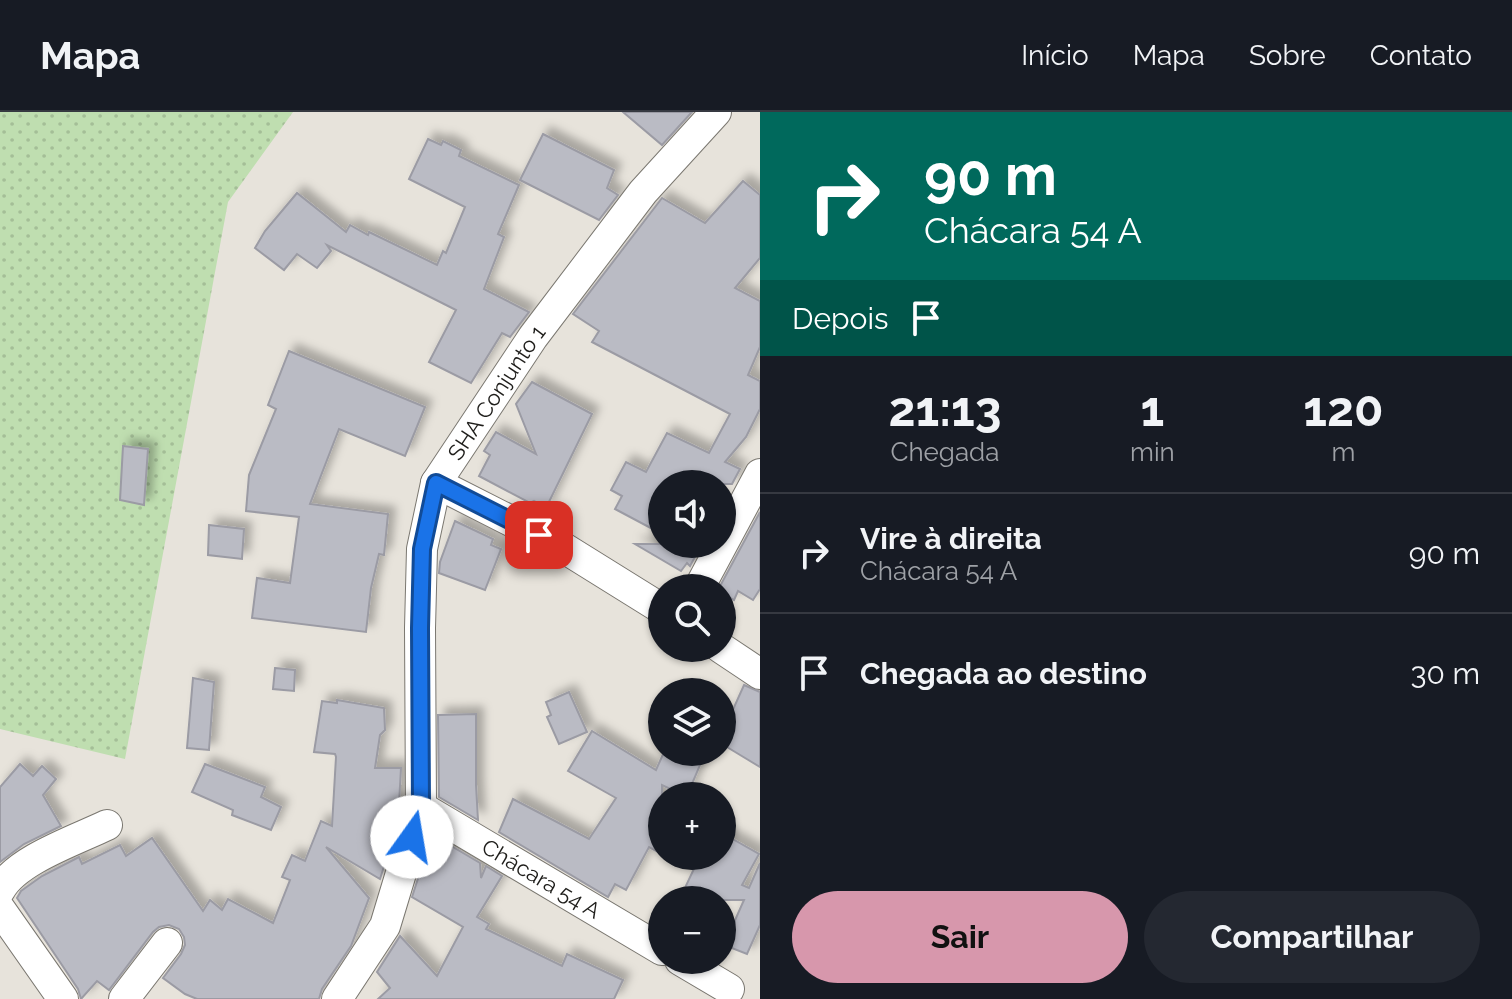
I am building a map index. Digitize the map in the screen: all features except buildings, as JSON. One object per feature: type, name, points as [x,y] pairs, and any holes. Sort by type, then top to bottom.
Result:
[{"type":"street","name":"SHA Conjunto 1","points":[[337,999],[385,926],[421,807],[422,549],[436,483],[542,324],[643,192],[716,112]]},
{"type":"street","points":[[706,574],[760,474]]},
{"type":"street","points":[[436,483],[564,548],[648,600]]},
{"type":"street","points":[[736,658],[760,674]]},
{"type":"street","name":"Chácara 54 A","points":[[421,807],[648,942]]},
{"type":"street","points":[[0,890],[4,882],[29,863],[107,825]]},
{"type":"street","points":[[0,909],[63,999]]},
{"type":"street","points":[[124,999],[167,943]]},
{"type":"street","points":[[704,974],[729,989]]},
{"type":"green space","points":[[0,112],[293,112],[228,202],[125,759],[0,729]]},
{"type":"route","points":[[412,837],[421,807],[422,549],[436,483],[539,535]]}]
